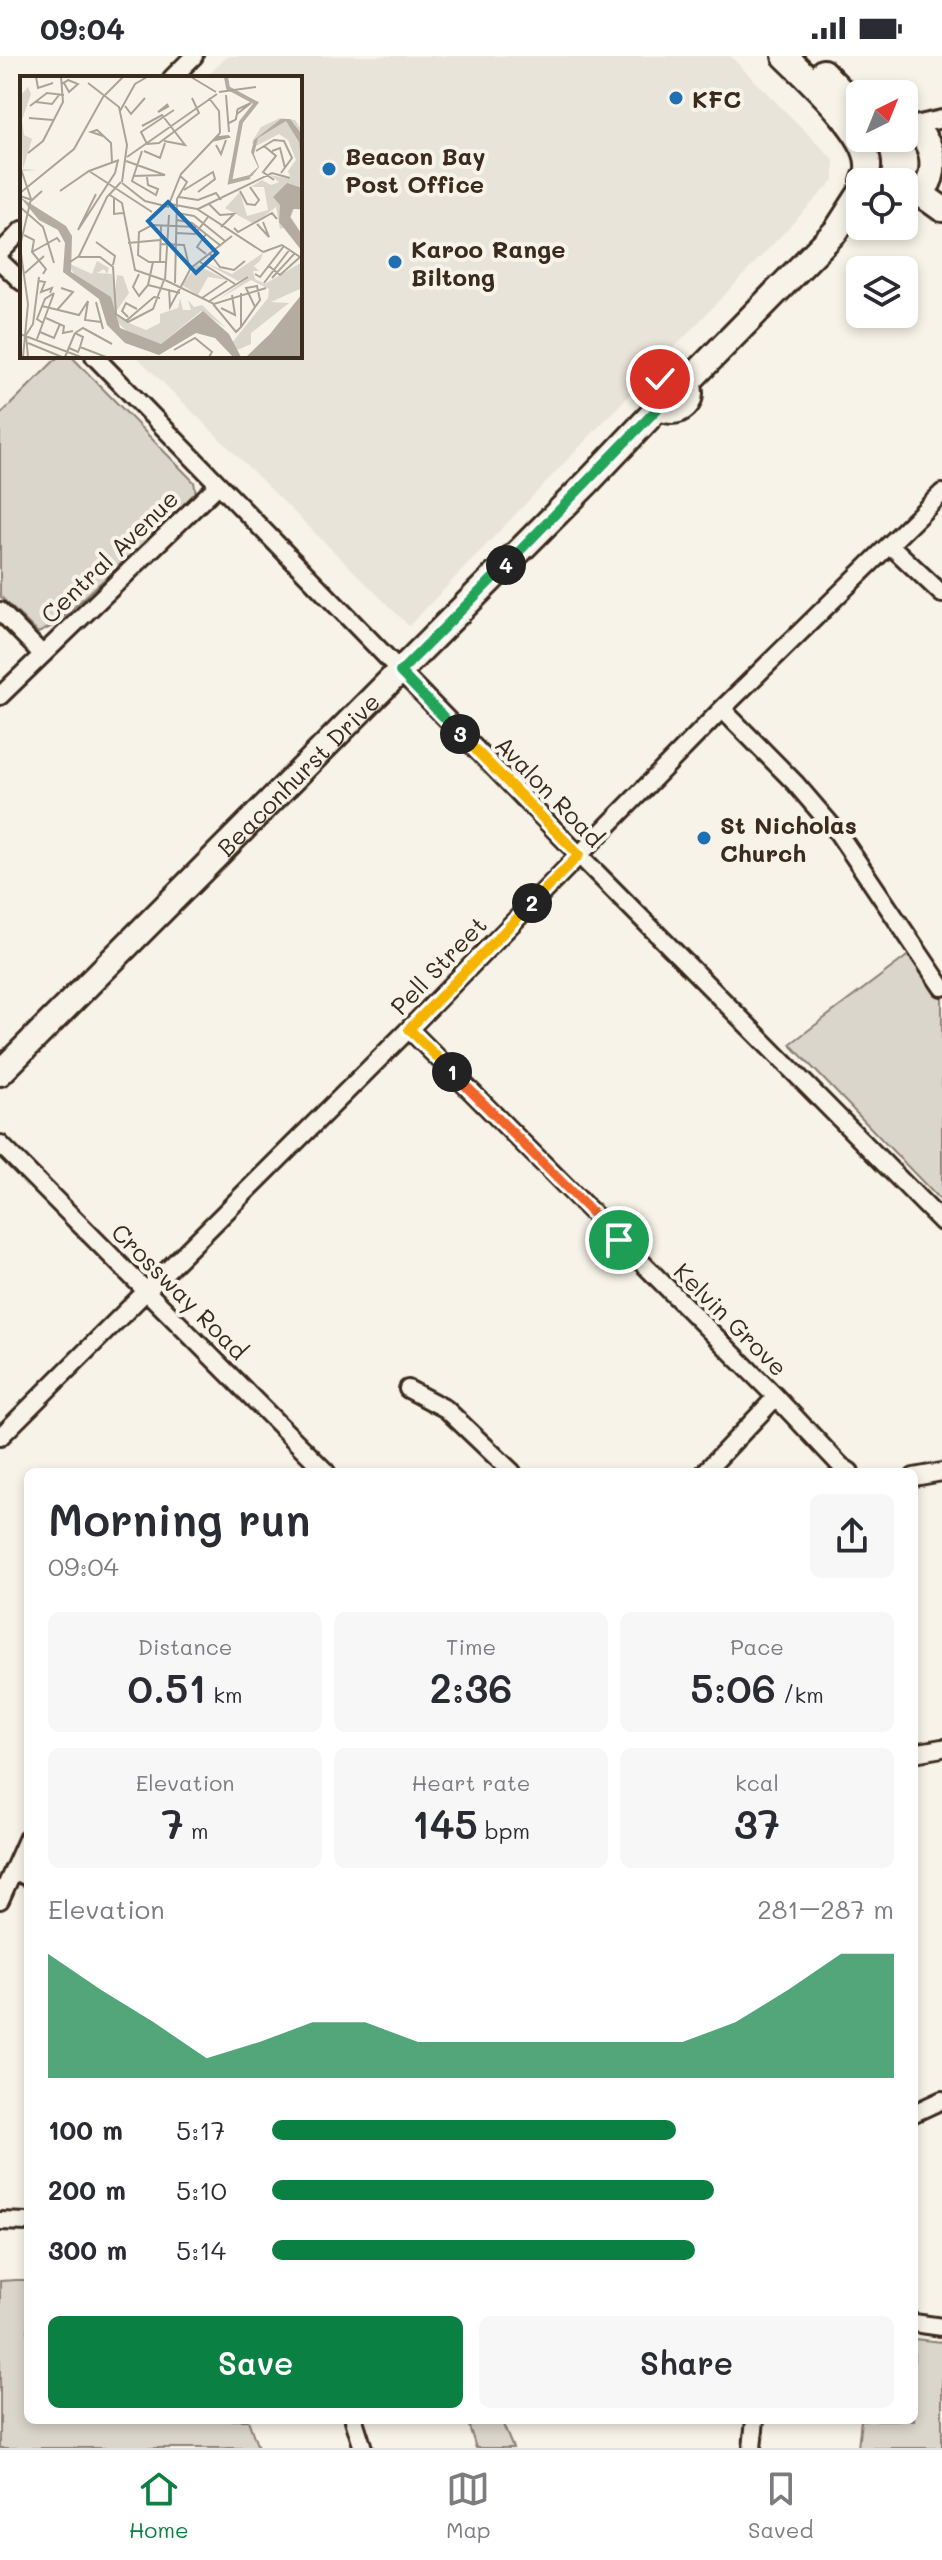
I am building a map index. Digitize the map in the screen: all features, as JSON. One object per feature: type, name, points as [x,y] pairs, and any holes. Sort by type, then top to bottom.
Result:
[{"type":"street","points":[[174,76],[194,56]]},
{"type":"street","points":[[785,56],[855,131],[865,149],[868,168]]},
{"type":"street","points":[[807,56],[846,96]]},
{"type":"street","points":[[918,124],[942,119]]},
{"type":"street","points":[[918,130],[940,149],[936,178],[918,192]]},
{"type":"street","points":[[918,199],[942,209]]},
{"type":"street","points":[[836,231],[846,216]]},
{"type":"street","points":[[836,231],[846,226]]},
{"type":"street","name":"Beaconhurst Drive","points":[[0,1073],[660,406],[670,411],[685,405],[689,394],[687,383],[836,231]]},
{"type":"street","points":[[0,253],[20,232]]},
{"type":"street","points":[[0,261],[20,280]]},
{"type":"street","name":"Avalon Road","points":[[96,358],[579,855],[942,1222]]},
{"type":"street","name":"Central Avenue","points":[[0,696],[218,485]]},
{"type":"street","name":"Pell Street","points":[[0,1437],[409,1029],[722,709],[942,493]]},
{"type":"street","points":[[890,545],[942,594]]},
{"type":"street","points":[[0,611],[42,654]]},
{"type":"street","points":[[722,709],[795,783],[838,833],[942,987]]},
{"type":"street","name":"Kelvin Grove","points":[[409,1029],[844,1468]]},
{"type":"street","name":"Crossway Road","points":[[0,1144],[322,1468]]},
{"type":"street","points":[[408,1389],[446,1409],[508,1468]]},
{"type":"street","points":[[709,1468],[776,1397]]},
{"type":"street","points":[[918,1476],[942,1472]]},
{"type":"street","points":[[918,1752],[942,1748]]},
{"type":"street","points":[[0,1900],[20,1874]]},
{"type":"street","points":[[918,2111],[942,2100]]},
{"type":"street","points":[[0,2221],[24,2222]]},
{"type":"street","points":[[918,2324],[942,2327]]},
{"type":"street","points":[[355,2424],[363,2448]]},
{"type":"street","points":[[752,2448],[755,2424]]},
{"type":"shaded area","points":[[228,56],[730,56],[834,160],[834,180],[409,626],[138,358],[302,358],[302,76],[207,76]]},
{"type":"shaded area","points":[[57,358],[73,358],[194,482],[196,494],[55,625],[38,633],[0,596],[0,415]]},
{"type":"shaded area","points":[[914,951],[942,993],[942,1202],[790,1044]]},
{"type":"shaded area","points":[[24,2280],[24,2424],[249,2424],[258,2448],[0,2448],[0,2281]]},
{"type":"shaded area","points":[[918,2339],[942,2342],[942,2448],[858,2448],[861,2424],[918,2424]]},
{"type":"shaded area","points":[[468,2424],[503,2424],[513,2448],[476,2448]]},
{"type":"place","name":"KFC","points":[[676,98]]},
{"type":"place","name":"Beacon Bay Post Office","points":[[329,169]]},
{"type":"place","name":"Karoo Range Biltong","points":[[395,262]]},
{"type":"place","name":"St Nicholas Church","points":[[704,838]]},
{"type":"route","points":[[619,1240],[409,1029],[579,855],[400,672],[660,406],[654,396],[660,379]]}]
